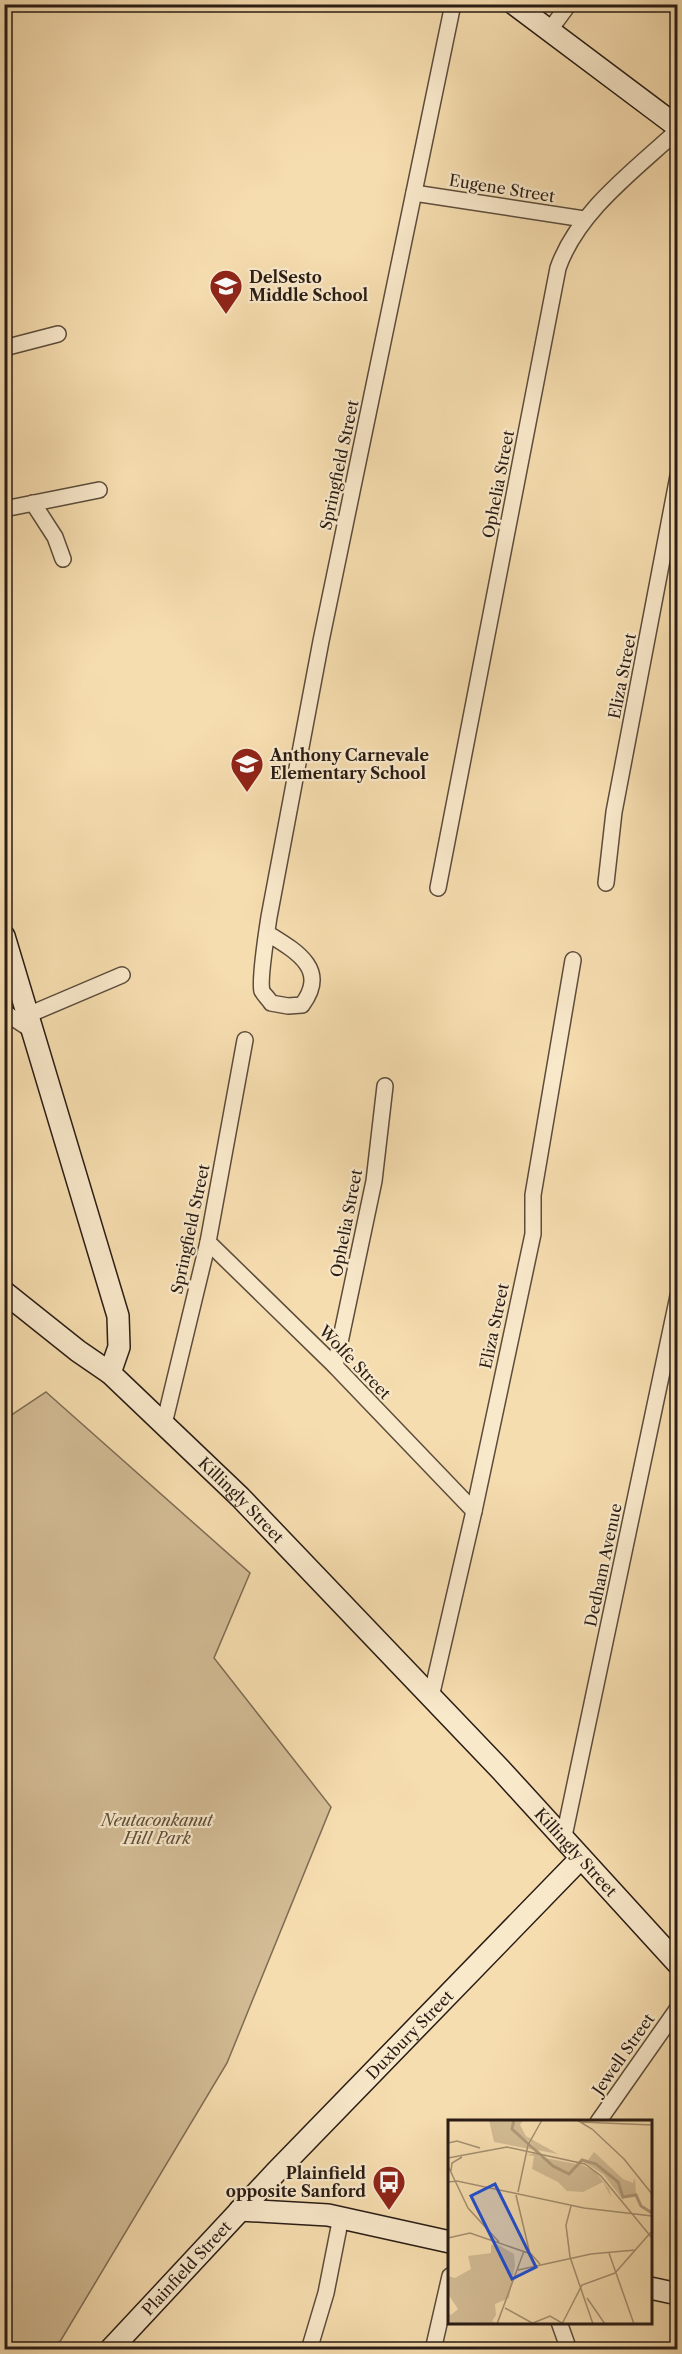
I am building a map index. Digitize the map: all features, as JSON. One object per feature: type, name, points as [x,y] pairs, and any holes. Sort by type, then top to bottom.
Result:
[{"type":"main road","points":[[514,4],[678,128]]},
{"type":"main road","points":[[4,936],[118,1316],[119,1347],[110,1373]]},
{"type":"main road","name":"Killingly Street","points":[[4,1292],[78,1351],[110,1373],[240,1497],[501,1770],[563,1841],[678,1964]]},
{"type":"main road","name":"Duxbury Street","points":[[240,2210],[580,1859]]},
{"type":"main road","name":"Plainfield Street","points":[[110,2349],[240,2210],[341,2217],[448,2242]]},
{"type":"main road","points":[[652,2288],[678,2294]]},
{"type":"street","name":"Springfield Street","points":[[267,933],[306,963],[314,976],[312,992],[302,1005],[288,1006],[271,1003],[262,990],[267,933],[321,641],[453,4]]},
{"type":"street","points":[[549,31],[568,4]]},
{"type":"street","name":"Ophelia Street","points":[[438,888],[558,268],[568,245],[584,219],[678,128]]},
{"type":"street","name":"Eugene Street","points":[[414,193],[584,219]]},
{"type":"street","points":[[4,348],[58,334]]},
{"type":"street","name":"Eliza Street","points":[[606,883],[614,812],[678,476]]},
{"type":"street","points":[[4,509],[99,490]]},
{"type":"street","points":[[33,502],[55,537],[63,559]]},
{"type":"street","name":"Eliza Street","points":[[431,1697],[474,1511],[532,1234],[533,1196],[573,960]]},
{"type":"street","points":[[4,1012],[31,1023],[122,975]]},
{"type":"street","name":"Springfield Street","points":[[164,1424],[208,1242],[245,1040]]},
{"type":"street","name":"Ophelia Street","points":[[335,1366],[374,1181],[385,1086]]},
{"type":"street","name":"Wolfe Street","points":[[208,1242],[335,1366],[474,1511]]},
{"type":"street","name":"Dedham Avenue","points":[[563,1841],[678,1296]]},
{"type":"street","name":"Jewell Street","points":[[598,2120],[678,2007]]},
{"type":"street","points":[[309,2349],[326,2293],[341,2217]]},
{"type":"street","points":[[433,2349],[448,2285]]},
{"type":"street","points":[[560,2324],[569,2349]]},
{"type":"green space","name":"Neutaconkanut Hill Park","points":[[46,1392],[250,1573],[214,1658],[331,1807],[227,2063],[61,2340],[51,2349],[5,2350],[4,1420]]},
{"type":"place","name":"DelSesto Middle School","points":[[226,315]]},
{"type":"place","name":"Anthony Carnevale Elementary School","points":[[247,793]]},
{"type":"place","name":"Plainfield opposite Sanford","points":[[389,2211]]}]
